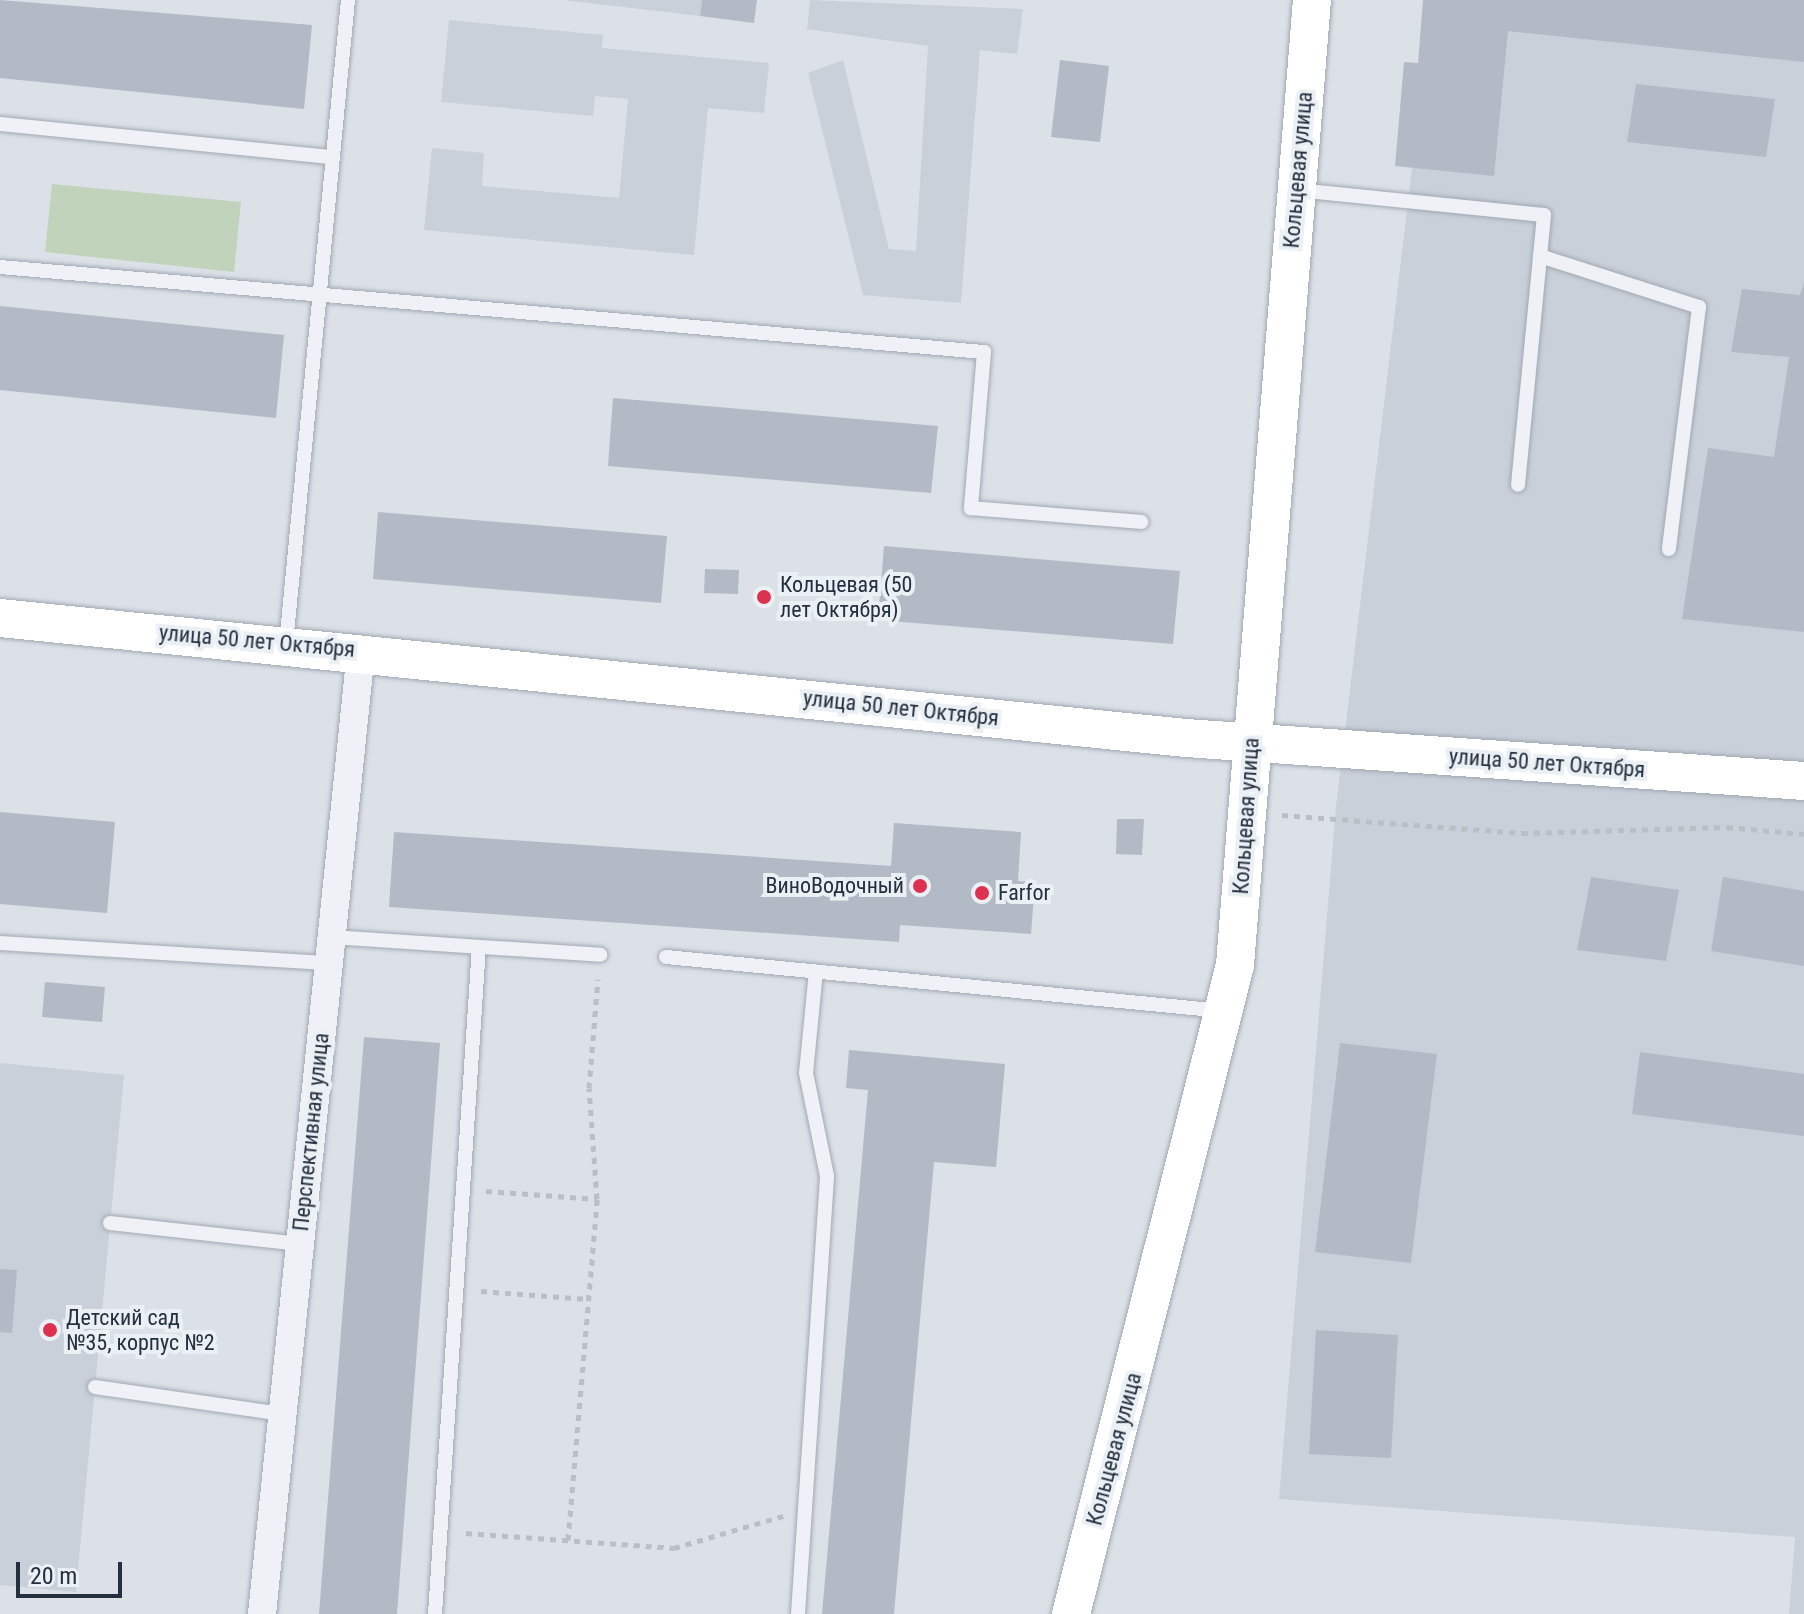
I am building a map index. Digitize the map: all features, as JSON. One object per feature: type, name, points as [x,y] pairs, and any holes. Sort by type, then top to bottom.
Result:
[{"type":"main road","name":"Кольцевая улица","points":[[1071,1614],[1235,965],[1250,743],[1312,0]]},
{"type":"main road","name":"улица 50 лет Октября","points":[[0,618],[361,651],[1250,743],[1804,781]]},
{"type":"street","name":"Перспективная улица","points":[[262,1614],[361,651]]},
{"type":"lane","points":[[286,644],[348,0]]},
{"type":"lane","points":[[0,124],[333,157]]},
{"type":"lane","points":[[1296,190],[1544,215],[1518,485]]},
{"type":"lane","points":[[1540,256],[1699,307],[1669,549]]},
{"type":"lane","points":[[0,267],[984,352],[971,508],[1141,522]]},
{"type":"lane","points":[[0,943],[330,950],[479,947],[600,955]]},
{"type":"lane","points":[[435,1614],[479,947]]},
{"type":"lane","points":[[666,957],[1224,1011]]},
{"type":"lane","points":[[798,1614],[827,1176],[806,1073],[816,971]]},
{"type":"lane","points":[[110,1223],[300,1244]]},
{"type":"lane","points":[[95,1387],[283,1414]]},
{"type":"path","points":[[1246,813],[1522,833],[1727,827],[1804,834]]},
{"type":"path","points":[[568,1540],[597,1199],[589,1088],[600,955]]},
{"type":"path","points":[[463,1190],[597,1199]]},
{"type":"path","points":[[456,1290],[588,1299]]},
{"type":"path","points":[[441,1531],[674,1548],[805,1510]]},
{"type":"shaded area","points":[[563,0],[702,0],[700,16]]},
{"type":"shaded area","points":[[810,0],[1023,9],[1017,54],[980,50],[961,303],[863,295],[808,73],[843,60],[889,249],[916,251],[928,46],[807,29]]},
{"type":"shaded area","points":[[1432,0],[1804,0],[1804,1614],[1789,1614],[1795,1537],[1279,1499],[1336,807]]},
{"type":"shaded area","points":[[449,20],[603,35],[602,48],[769,63],[764,113],[708,108],[694,255],[424,230],[432,148],[484,153],[482,186],[619,198],[628,99],[595,96],[593,116],[441,102]]},
{"type":"shaded area","name":"Детский сад №35, корпус №2","points":[[0,1063],[124,1075],[76,1592],[0,1585]]},
{"type":"green space","points":[[52,184],[241,202],[234,272],[45,252]]},
{"type":"building","points":[[0,0],[312,25],[304,109],[0,78]]},
{"type":"building","points":[[702,0],[757,0],[754,23],[700,16]]},
{"type":"building","points":[[1423,0],[1804,0],[1804,62],[1508,31],[1494,176],[1395,166],[1404,62],[1418,63]]},
{"type":"building","points":[[1060,60],[1109,66],[1100,142],[1051,137]]},
{"type":"building","points":[[1636,84],[1775,99],[1766,157],[1627,142]]},
{"type":"building","points":[[1804,282],[1804,632],[1682,619],[1708,448],[1774,457],[1789,357],[1731,352],[1742,289],[1800,295]]},
{"type":"building","points":[[0,306],[284,335],[276,418],[0,390]]},
{"type":"building","points":[[613,398],[938,426],[931,493],[608,466]]},
{"type":"building","points":[[378,512],[667,536],[661,603],[373,579]]},
{"type":"building","points":[[884,546],[1180,571],[1173,644],[878,620]]},
{"type":"building","points":[[705,569],[739,570],[738,594],[704,593]]},
{"type":"building","points":[[0,812],[115,822],[107,913],[0,904]]},
{"type":"building","points":[[1117,819],[1144,819],[1142,855],[1116,854]]},
{"type":"building","points":[[894,823],[1021,832],[1018,881],[1035,882],[1031,934],[900,925],[899,942],[389,907],[394,832],[891,866]]},
{"type":"building","points":[[1591,877],[1679,890],[1666,961],[1577,950]]},
{"type":"building","points":[[1723,877],[1804,891],[1804,966],[1711,951]]},
{"type":"building","points":[[45,982],[105,987],[102,1022],[42,1017]]},
{"type":"building","points":[[364,1037],[440,1043],[397,1614],[319,1614]]},
{"type":"building","points":[[1340,1043],[1437,1054],[1411,1263],[1315,1252]]},
{"type":"building","points":[[849,1050],[1005,1064],[996,1167],[934,1162],[894,1614],[822,1614],[868,1090],[846,1088]]},
{"type":"building","points":[[1640,1052],[1804,1074],[1804,1136],[1632,1114]]},
{"type":"building","points":[[0,1269],[17,1270],[12,1333],[0,1332]]},
{"type":"building","points":[[1316,1330],[1398,1335],[1391,1458],[1309,1454]]},
{"type":"place","name":"Кольцевая (50 лет Октября)","points":[[764,597]]},
{"type":"place","name":"ВиноВодочный","points":[[920,886]]},
{"type":"place","name":"Farfor","points":[[982,893]]},
{"type":"place","name":"Детский сад №35, корпус №2","points":[[50,1330]]}]
